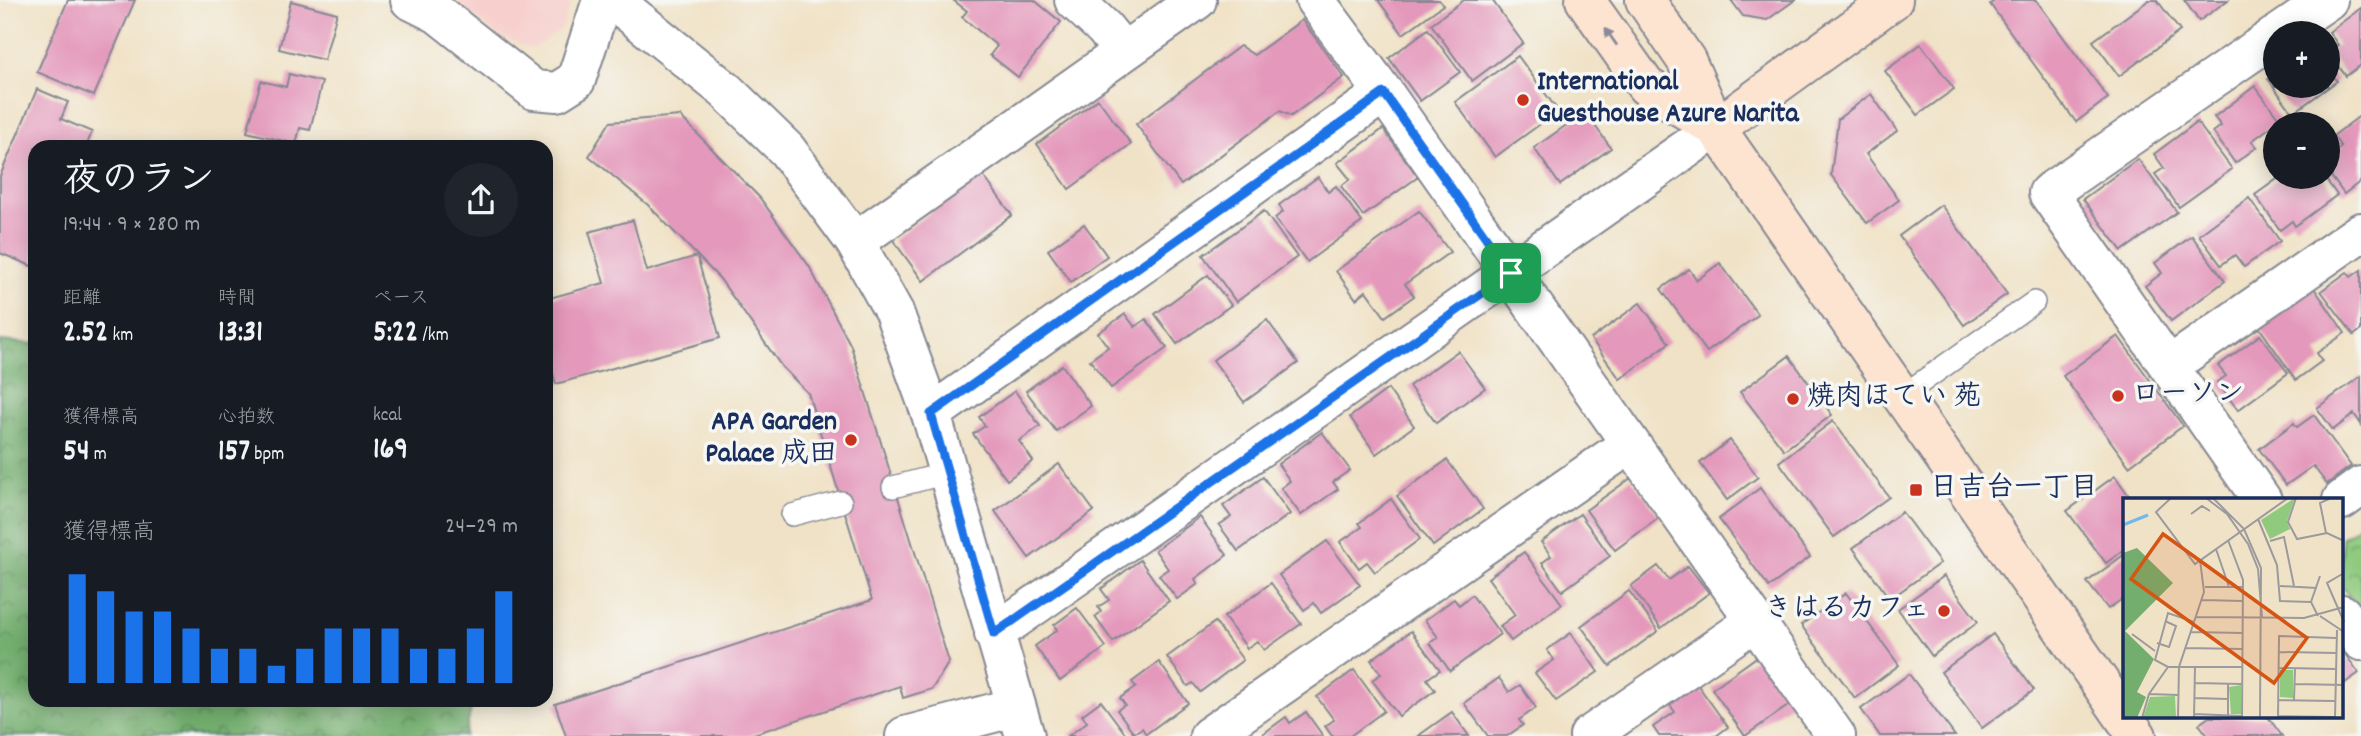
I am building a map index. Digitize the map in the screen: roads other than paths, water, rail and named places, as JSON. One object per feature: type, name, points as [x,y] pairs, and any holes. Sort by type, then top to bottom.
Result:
[{"type":"street","points":[[410,0],[438,14],[534,90],[557,92],[576,80],[602,0]]},
{"type":"street","points":[[613,0],[724,90],[787,150],[855,242],[894,312],[931,414],[1020,721],[905,736]]},
{"type":"street","points":[[1074,0],[1122,50]]},
{"type":"street","points":[[855,242],[1122,50],[1197,0]]},
{"type":"street","points":[[1315,0],[1384,93],[1836,736]]},
{"type":"street","points":[[1585,0],[1646,86],[1716,128]]},
{"type":"street","points":[[1645,0],[1686,61],[1716,128],[2123,716]]},
{"type":"street","points":[[994,634],[1511,273],[1893,0]]},
{"type":"street","points":[[2297,21],[2328,0]]},
{"type":"street","points":[[2261,498],[2048,193],[2263,44]]},
{"type":"street","points":[[931,414],[1384,93]]},
{"type":"street","points":[[2169,366],[2361,232]]},
{"type":"street","points":[[1209,736],[1630,444]]},
{"type":"street","points":[[2344,499],[2361,486]]},
{"type":"street","points":[[2344,617],[2361,641]]},
{"type":"street","points":[[1589,736],[1754,622]]},
{"type":"street","points":[[2125,718],[2137,736]]},
{"type":"lane","points":[[1902,396],[2035,302]]},
{"type":"lane","points":[[893,487],[947,473]]},
{"type":"lane","points":[[792,514],[841,502]]},
{"type":"place","name":"International Guesthouse Azure Narita","points":[[1523,100]]},
{"type":"place","name":"ローソン","points":[[2118,396]]},
{"type":"place","name":"焼肉ほてい 苑","points":[[1793,399]]},
{"type":"place","name":"APA Garden Palace 成田","points":[[851,440]]},
{"type":"place","name":"日吉台一丁目","points":[[1916,490]]},
{"type":"place","name":"きはるカフェ","points":[[1944,611]]}]
